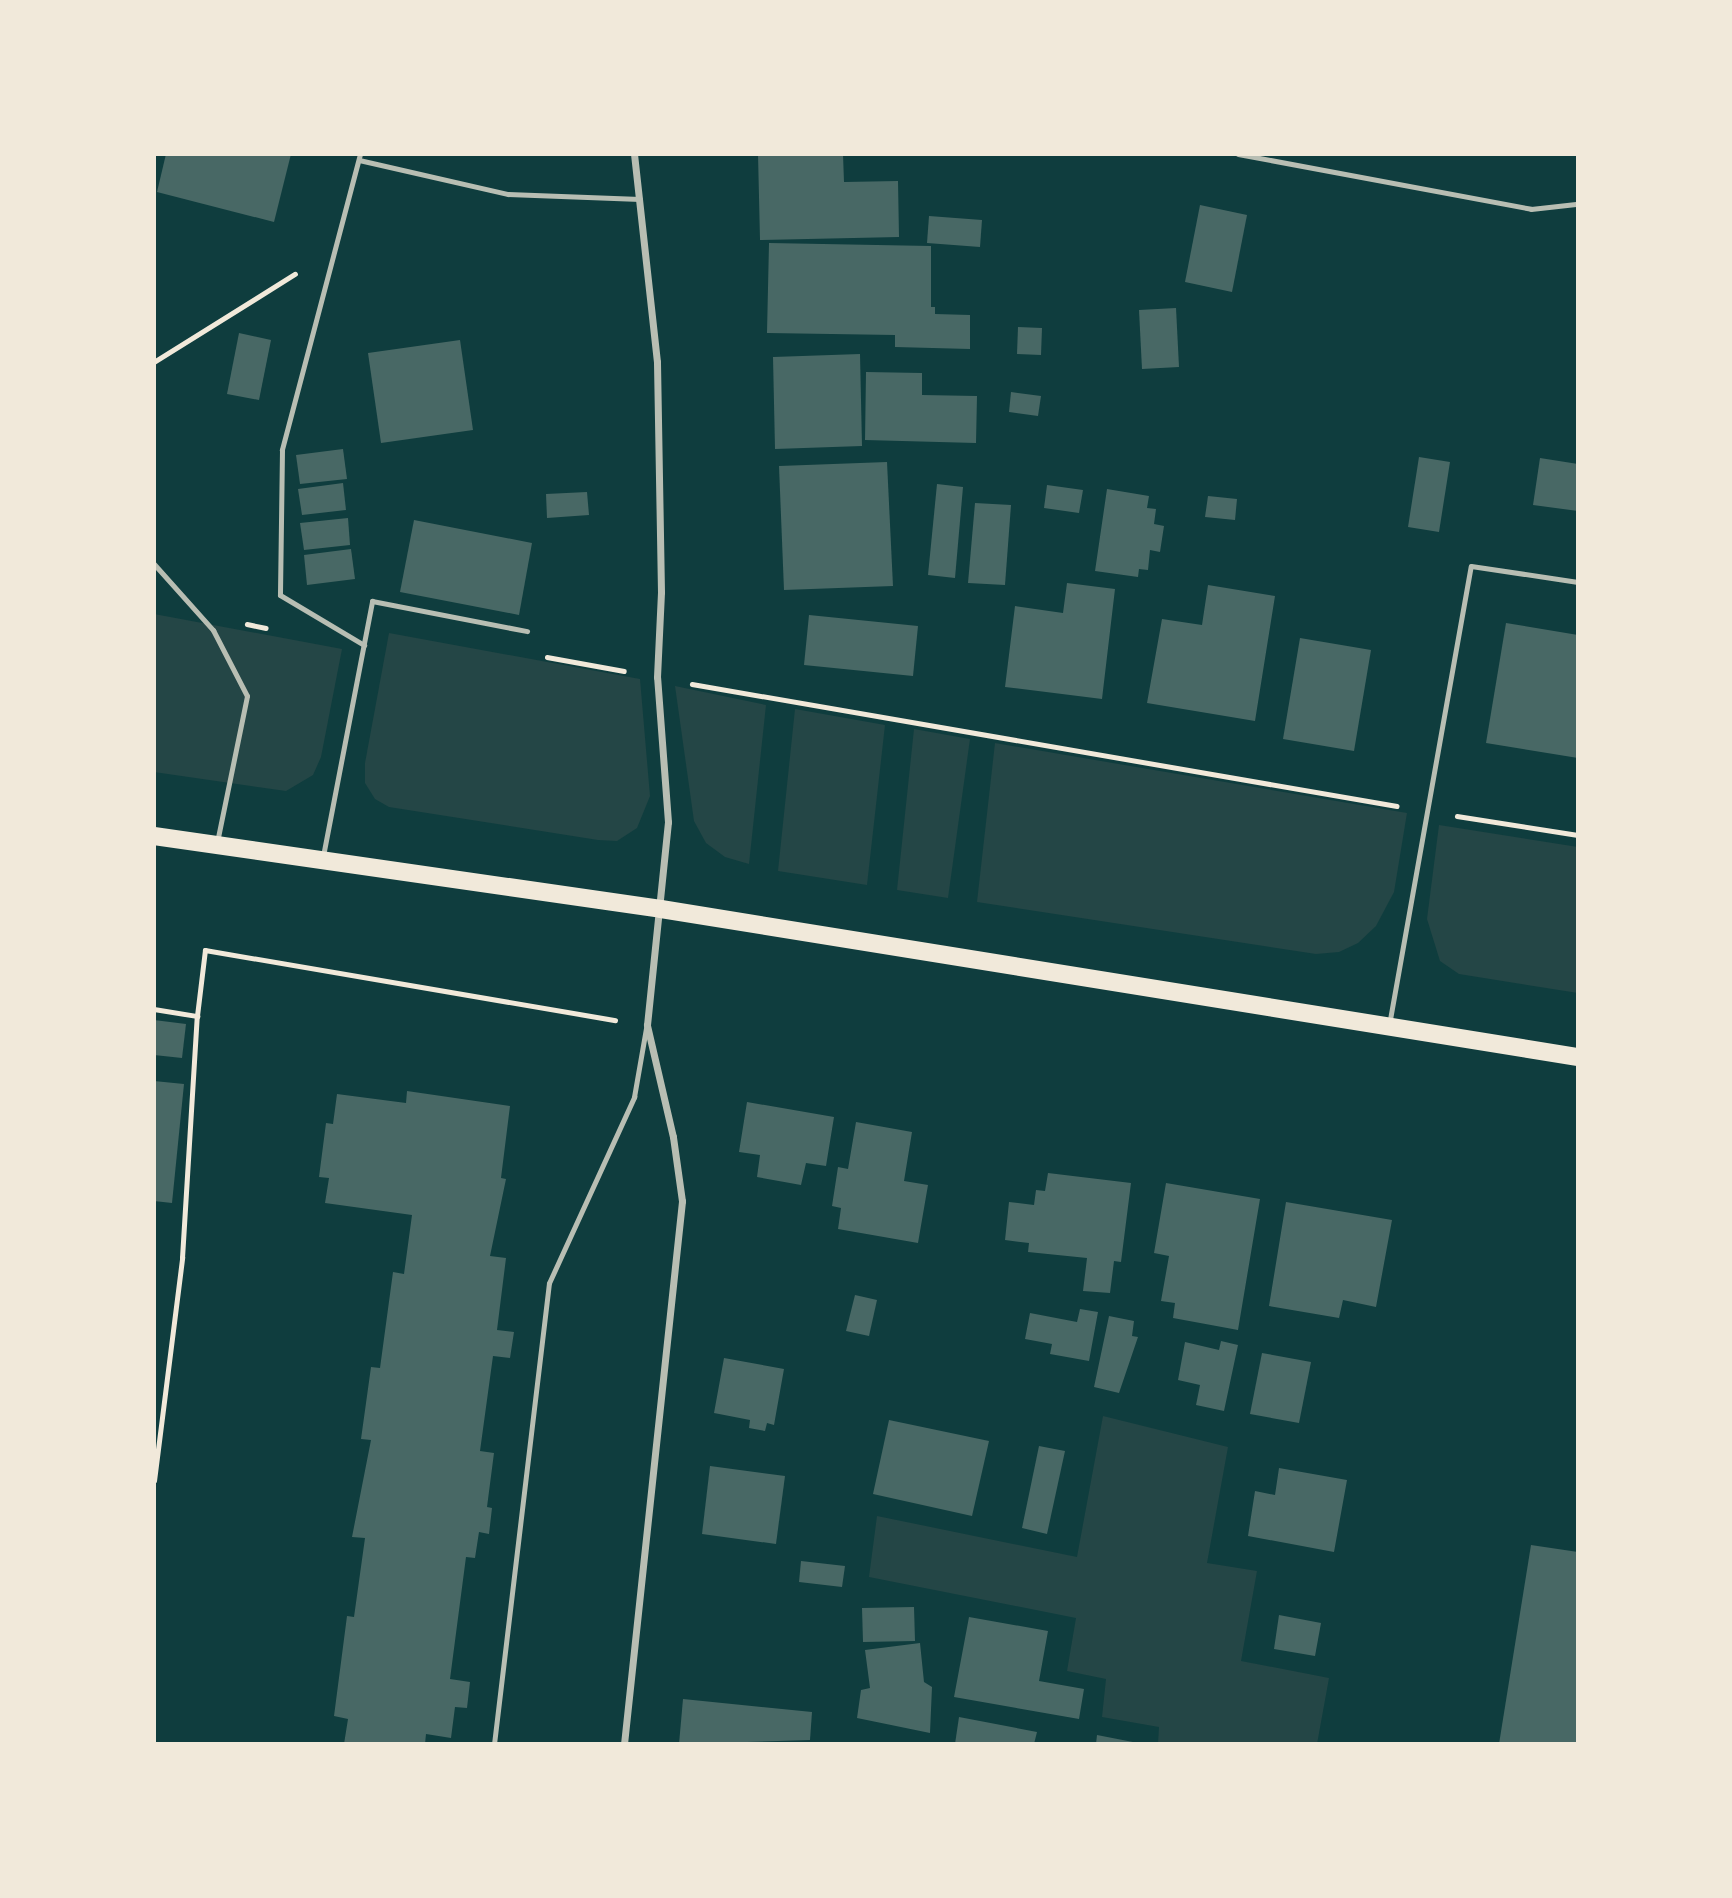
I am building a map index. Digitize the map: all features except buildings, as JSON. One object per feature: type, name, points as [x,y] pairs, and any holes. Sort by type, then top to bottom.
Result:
[{"type":"main road","points":[[154,836],[661,909],[1578,1057]]},
{"type":"street","points":[[624,1744],[682,1201],[673,1137],[647,1025],[668,822],[657,677],[661,592],[657,362],[634,154]]},
{"type":"lane","points":[[1238,154],[1531,209],[1577,205]]},
{"type":"lane","points":[[364,645],[280,595],[282,450],[359,157],[508,194],[640,199]]},
{"type":"lane","points":[[154,564],[213,630],[247,696],[216,846]]},
{"type":"lane","points":[[1388,1028],[1471,566],[1578,582]]},
{"type":"lane","points":[[322,862],[372,601],[527,631]]},
{"type":"lane","points":[[494,1744],[550,1283],[634,1097],[647,1025]]},
{"type":"path","points":[[154,362],[334,249]]},
{"type":"path","points":[[197,615],[274,629]]},
{"type":"path","points":[[538,655],[1426,811],[1578,835]]},
{"type":"path","points":[[154,1481],[182,1258],[197,1016],[205,950],[647,1025]]},
{"type":"path","points":[[154,1009],[197,1016]]},
{"type":"shaded area","points":[[154,614],[342,649],[321,757],[313,775],[286,791],[154,772]]},
{"type":"shaded area","points":[[389,633],[640,679],[650,796],[637,828],[617,841],[598,840],[389,807],[375,799],[365,783],[365,763]]},
{"type":"shaded area","points":[[675,686],[766,705],[749,864],[725,857],[706,843],[694,821]]},
{"type":"shaded area","points":[[795,709],[885,725],[867,885],[778,871]]},
{"type":"shaded area","points":[[914,729],[970,739],[948,898],[897,890]]},
{"type":"shaded area","points":[[995,743],[1407,813],[1394,892],[1376,926],[1358,943],[1339,952],[1316,954],[977,902]]},
{"type":"shaded area","points":[[1439,825],[1578,847],[1578,993],[1459,974],[1440,961],[1427,919]]},
{"type":"shaded area","points":[[1103,1416],[1228,1447],[1207,1563],[1257,1571],[1241,1661],[1329,1678],[1317,1744],[1158,1744],[1159,1727],[1102,1717],[1106,1679],[1067,1671],[1076,1618],[869,1577],[877,1516],[1077,1557]]}]
